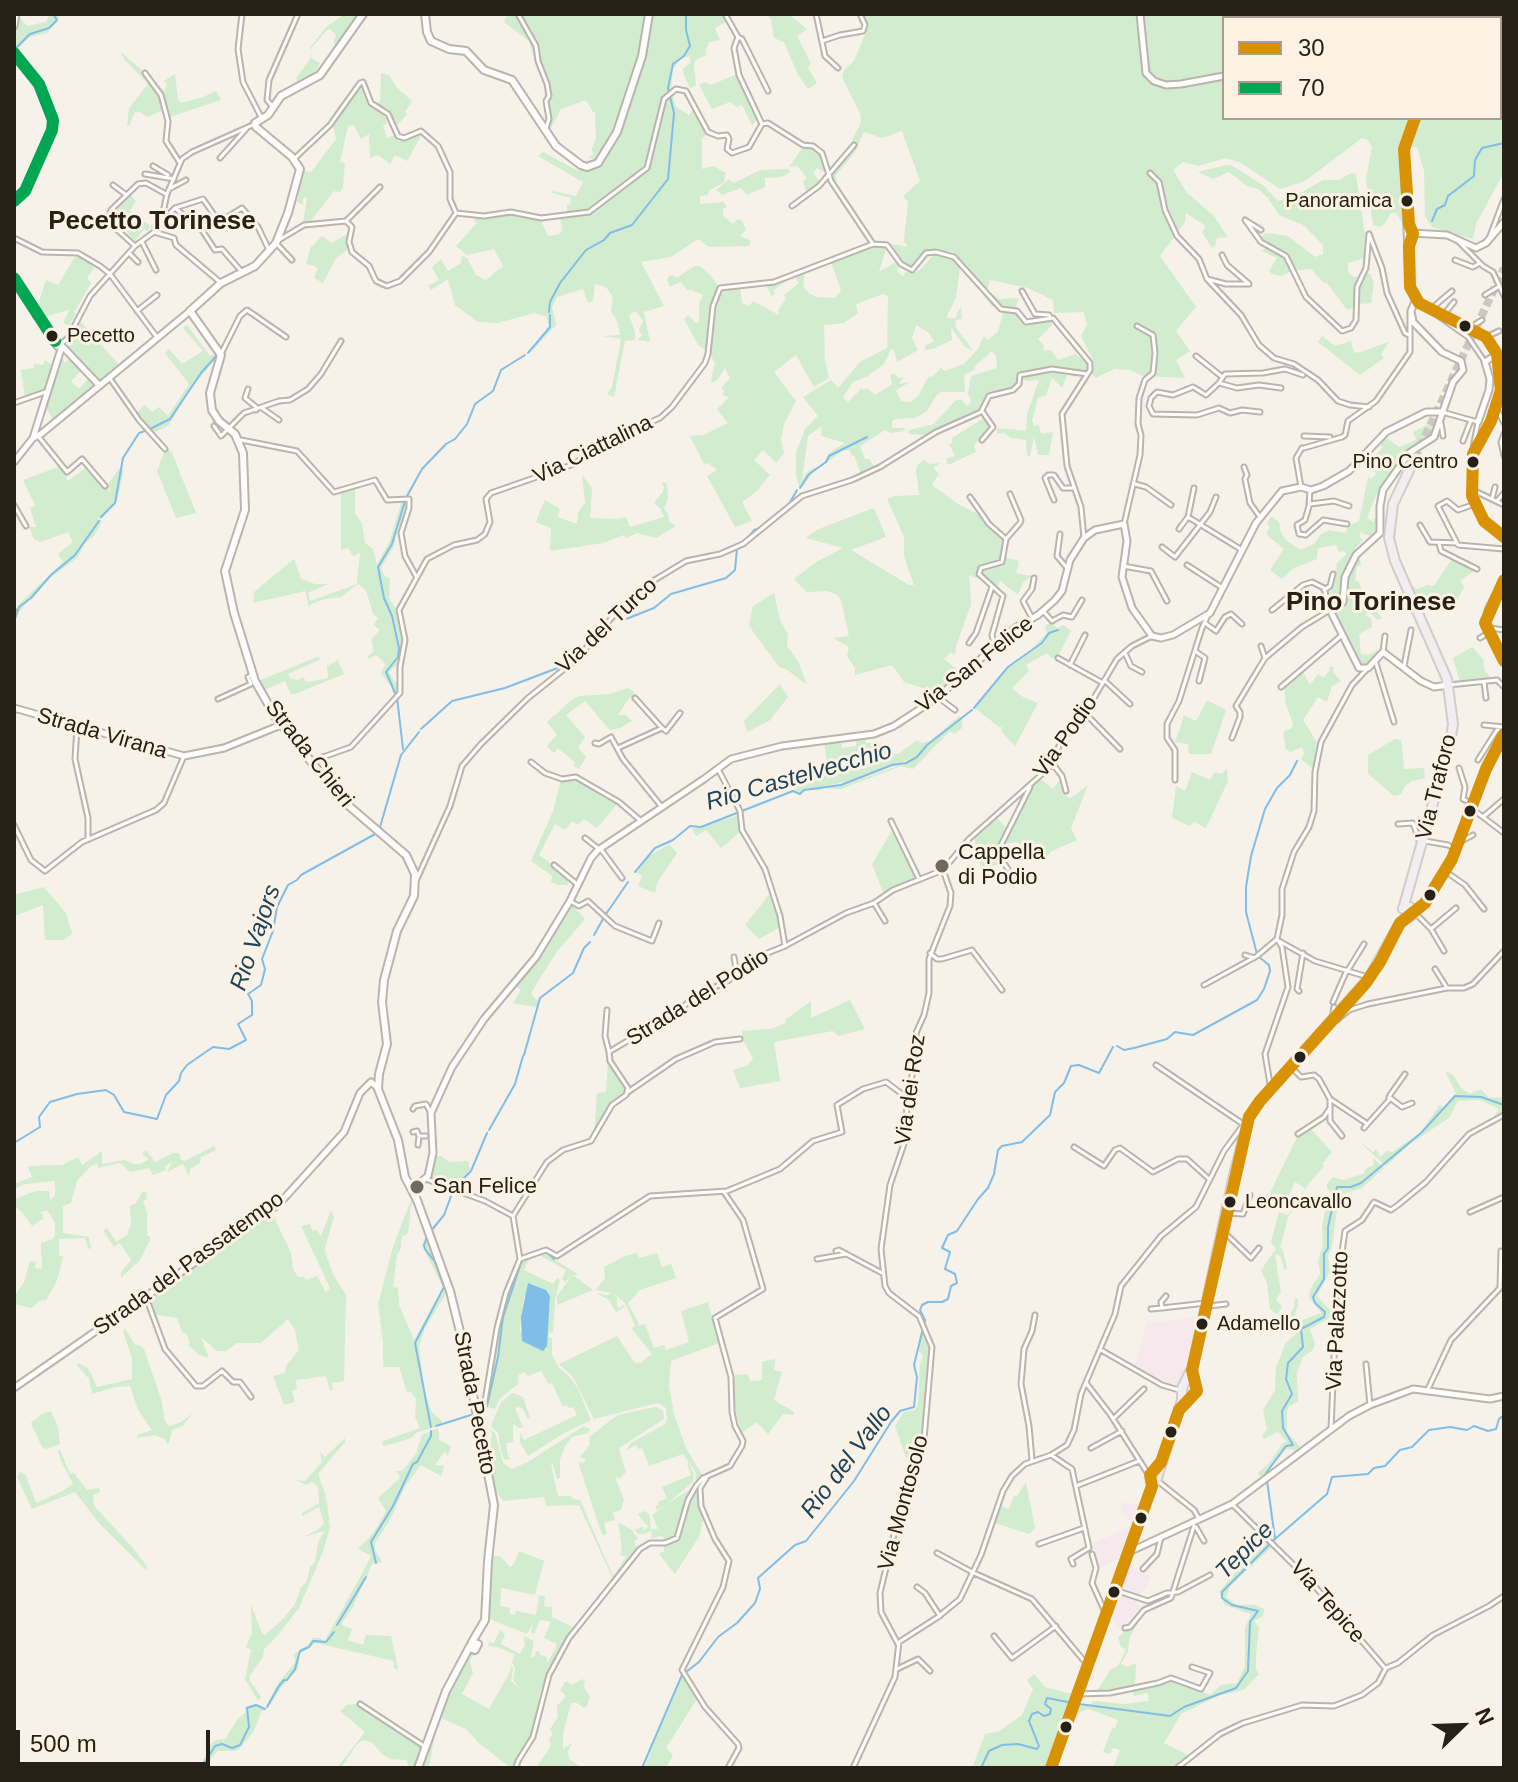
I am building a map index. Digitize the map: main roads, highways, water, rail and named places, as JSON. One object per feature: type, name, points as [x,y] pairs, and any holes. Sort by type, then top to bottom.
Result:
[{"type":"main road","name":"Strada Chieri","points":[[363,14],[320,75],[281,96],[258,122],[300,166],[299,178],[276,242],[255,266],[221,283],[190,311],[221,355],[210,401],[216,418],[239,440],[243,453],[245,510],[225,571],[253,674],[281,725],[342,800],[406,855],[413,868],[416,881],[414,896],[397,931],[384,980],[382,1002],[387,1044],[378,1089]]},
{"type":"main road","points":[[425,14],[431,41],[449,49],[466,51],[484,70],[512,80],[556,146],[581,165],[591,167],[610,147],[632,92],[649,14]]},
{"type":"main road","points":[[1414,120],[1404,149],[1410,283],[1416,299],[1429,310],[1486,337],[1500,354],[1500,410],[1473,454],[1475,504],[1484,521],[1504,537]]},
{"type":"main road","name":"Via Traforo","points":[[1409,913],[1408,892],[1452,733],[1453,713],[1433,646],[1401,583],[1392,551],[1389,529],[1393,504],[1415,458]]},
{"type":"main road","points":[[1503,586],[1486,616],[1487,631],[1504,661]]},
{"type":"main road","points":[[1051,1768],[1192,1370],[1246,1123],[1271,1087],[1369,978],[1409,913],[1422,906],[1428,897],[1457,846],[1504,730]]},
{"type":"main road","name":"Strada Pecetto","points":[[378,1089],[398,1140],[408,1182],[450,1291],[477,1409],[495,1512],[488,1561],[485,1620],[446,1691],[418,1768]]},
{"type":"water","points":[[528,1283],[546,1290],[550,1296],[547,1346],[543,1351],[522,1341],[521,1317]]},
{"type":"waterway","points":[[14,50],[30,34],[49,28],[57,20],[53,14]]},
{"type":"waterway","points":[[549,312],[550,302],[560,283],[586,250],[610,233],[632,225],[668,179],[674,113],[668,88],[673,64],[684,56],[690,46],[686,14]]},
{"type":"waterway","points":[[1432,221],[1448,196],[1474,176],[1475,160],[1482,148],[1504,143]]},
{"type":"waterway","points":[[528,353],[550,327],[550,315]]},
{"type":"waterway","points":[[150,429],[170,419],[217,355]]},
{"type":"waterway","points":[[407,496],[422,469],[467,424],[475,404],[493,391],[501,370],[525,355]]},
{"type":"waterway","points":[[101,517],[115,503],[123,458],[139,433],[145,431]]},
{"type":"waterway","name":"Rio Vajors","points":[[800,488],[809,474],[826,462],[829,456],[867,437]]},
{"type":"waterway","name":"Rio Vajors","points":[[746,540],[754,530],[789,504],[797,490]]},
{"type":"waterway","points":[[396,695],[386,672],[398,657],[399,648],[378,567],[392,544],[405,501]]},
{"type":"waterway","points":[[15,619],[19,607],[75,555],[99,521]]},
{"type":"waterway","name":"Rio Vajors","points":[[613,618],[626,619],[654,608],[671,594],[726,578],[735,570],[737,548]]},
{"type":"waterway","name":"Rio Vajors","points":[[421,729],[452,701],[505,688],[568,664],[610,618]]},
{"type":"waterway","name":"Rio Castelvecchio","points":[[974,708],[1008,667],[1042,643],[1049,633],[1058,630]]},
{"type":"waterway","points":[[397,697],[403,749]]},
{"type":"waterway","name":"Rio Castelvecchio","points":[[635,872],[655,848],[673,840],[690,826],[701,827],[793,791],[800,794],[804,790],[841,785],[892,765],[906,763],[972,710]]},
{"type":"waterway","name":"Rio Vajors","points":[[380,827],[401,755],[419,732]]},
{"type":"waterway","name":"Rio del Vallo","points":[[1257,954],[1246,912],[1251,856],[1265,809],[1297,761]]},
{"type":"waterway","name":"Rio Vajors","points":[[14,1143],[40,1127],[39,1117],[50,1102],[77,1094],[106,1090],[114,1095],[124,1112],[157,1119],[166,1095],[179,1081],[187,1065],[213,1047],[229,1049],[246,1040],[238,1024],[252,1015],[252,1001],[248,994],[261,985],[265,969],[262,959],[273,931],[277,907],[288,885],[377,833]]},
{"type":"waterway","name":"Rio Castelvecchio","points":[[606,914],[628,882]]},
{"type":"waterway","name":"Rio Castelvecchio","points":[[594,935],[603,919]]},
{"type":"waterway","name":"Rio Castelvecchio","points":[[524,1055],[540,998],[573,973],[590,942]]},
{"type":"waterway","name":"Rio del Vallo","points":[[1117,1046],[1124,1050],[1134,1048],[1167,1039],[1175,1032],[1193,1035],[1257,1000],[1270,971],[1269,965],[1259,957]]},
{"type":"waterway","name":"Rio del Vallo","points":[[642,1768],[682,1675],[699,1662],[718,1637],[737,1623],[755,1603],[760,1589],[758,1578],[795,1545],[806,1541],[854,1481],[891,1422],[900,1411],[914,1407],[917,1377],[914,1365],[925,1320],[920,1310],[928,1302],[948,1299],[951,1286],[957,1283],[955,1274],[945,1269],[950,1252],[942,1248],[948,1235],[957,1231],[988,1188],[998,1150],[1002,1146],[1022,1142],[1050,1115],[1055,1092],[1064,1083],[1071,1066],[1079,1065],[1099,1073],[1113,1047]]},
{"type":"waterway","name":"Rio Castelvecchio","points":[[489,1130],[515,1084],[523,1056]]},
{"type":"waterway","points":[[1275,1539],[1266,1473],[1286,1446],[1293,1445],[1283,1428],[1282,1411],[1292,1394],[1286,1379],[1288,1363],[1303,1347],[1301,1329],[1324,1317],[1325,1312],[1313,1297],[1324,1279],[1324,1254],[1328,1248],[1328,1227],[1337,1187],[1361,1183],[1421,1133],[1455,1096],[1481,1097],[1504,1105]]},
{"type":"waterway","name":"Rio Castelvecchio","points":[[454,1188],[471,1171],[487,1133]]},
{"type":"waterway","name":"Rio Castelvecchio","points":[[431,1231],[444,1215],[453,1191]]},
{"type":"waterway","name":"Rio Castelvecchio","points":[[427,1237],[425,1249],[435,1262],[444,1287],[415,1343],[431,1427]]},
{"type":"waterway","points":[[547,1252],[554,1259]]},
{"type":"waterway","points":[[487,1406],[503,1317],[522,1260]]},
{"type":"waterway","points":[[436,1426],[474,1414]]},
{"type":"waterway","name":"Tepice","points":[[1079,1704],[1170,1716],[1184,1707],[1236,1688],[1248,1671],[1250,1622],[1258,1611],[1232,1605],[1222,1598],[1222,1592],[1275,1539],[1327,1494],[1332,1477],[1368,1474],[1374,1468],[1385,1466],[1400,1450],[1412,1447],[1429,1430],[1450,1427],[1467,1430],[1474,1426],[1488,1431],[1496,1429],[1504,1415]]},
{"type":"waterway","name":"Rio Castelvecchio","points":[[376,1563],[371,1542],[413,1464],[417,1462],[431,1431]]},
{"type":"waterway","name":"Rio Castelvecchio","points":[[337,1625],[366,1577]]},
{"type":"waterway","name":"Rio Castelvecchio","points":[[267,1707],[279,1686],[295,1669],[300,1651],[313,1641],[326,1642],[334,1632]]},
{"type":"waterway","name":"Tepice","points":[[981,1768],[989,1751],[1002,1745],[1018,1744],[1037,1749],[1039,1746],[1029,1721],[1032,1714],[1050,1714],[1051,1709],[1045,1704],[1047,1698],[1073,1703]]},
{"type":"waterway","name":"Rio Castelvecchio","points":[[201,1768],[215,1746],[222,1744],[232,1748],[240,1745],[249,1727],[247,1708],[256,1705],[265,1709]]},
{"type":"tunnel","points":[[1415,458],[1504,268]]},
{"type":"place","name":"Panoramica","points":[[1407,201]]},
{"type":"place","name":"Pecetto","points":[[52,336]]},
{"type":"place","name":"Pino Centro","points":[[1473,462]]},
{"type":"place","name":"Cappella di Podio","points":[[942,866]]},
{"type":"place","name":"San Felice","points":[[417,1187]]},
{"type":"place","name":"Leoncavallo","points":[[1230,1202]]},
{"type":"place","name":"Adamello","points":[[1202,1324]]},
{"type":"district","name":"Pecetto Torinese","points":[[152,222]]},
{"type":"district","name":"Pino Torinese","points":[[1371,603]]}]
